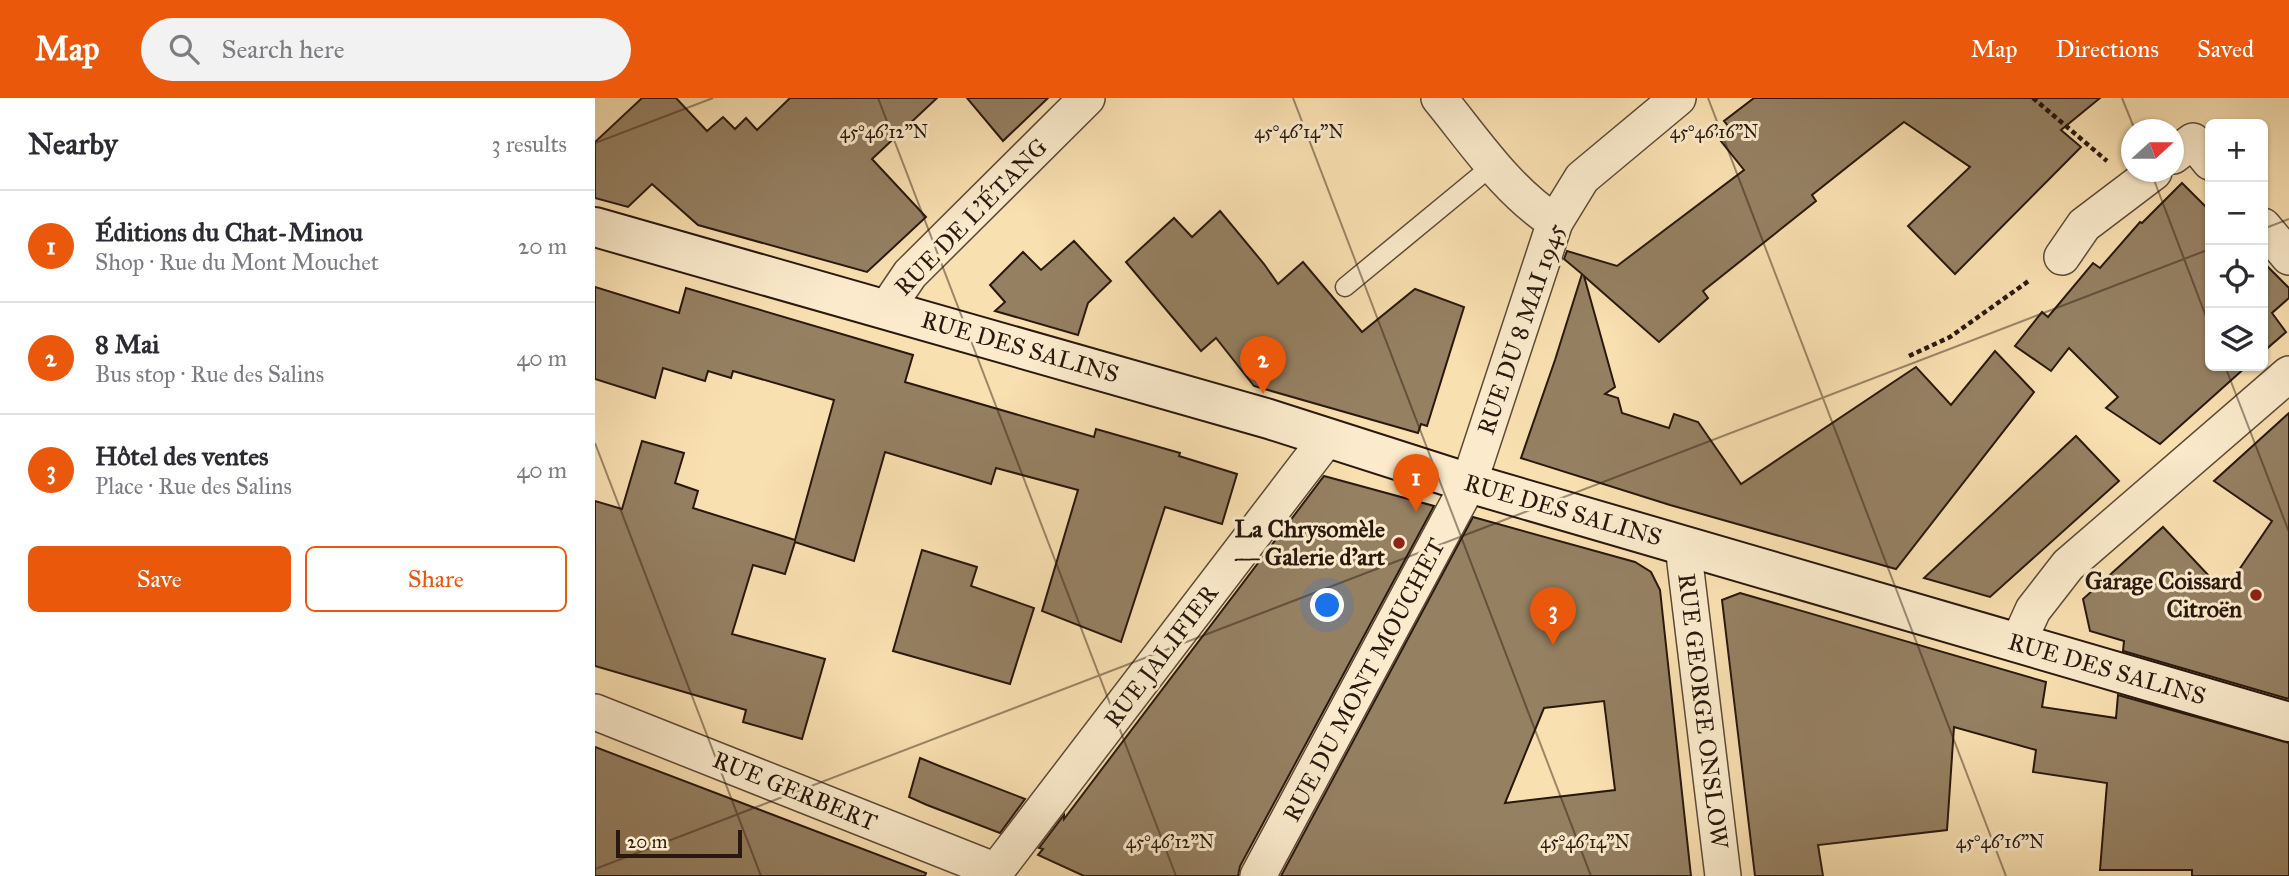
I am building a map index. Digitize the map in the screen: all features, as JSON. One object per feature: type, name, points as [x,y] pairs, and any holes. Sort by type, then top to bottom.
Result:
[{"type":"main road","name":"RUE DES SALINS","points":[[595,227],[887,308],[1328,437],[1469,483],[2289,722]]},
{"type":"street","name":"RUE DE L'ÉTANG","points":[[887,308],[910,274],[1087,98]]},
{"type":"street","points":[[1440,98],[1511,187],[1532,207],[1555,222]]},
{"type":"street","name":"RUE DU 8 MAI 1945","points":[[1469,483],[1555,222],[1582,178],[1678,98]]},
{"type":"street","points":[[2184,148],[2193,141],[2205,156]]},
{"type":"street","points":[[2062,257],[2084,225],[2140,182]]},
{"type":"street","points":[[2268,232],[2289,257]]},
{"type":"street","points":[[2018,643],[2033,610],[2068,565],[2289,374]]},
{"type":"street","name":"RUE JALIFIER","points":[[996,874],[1328,437]]},
{"type":"street","name":"RUE DU MONT MOUCHET","points":[[1258,876],[1469,483]]},
{"type":"street","name":"RUE GEORGE ONSLOW","points":[[1683,545],[1723,876]]},
{"type":"street","name":"RUE GERBERT","points":[[595,712],[996,874]]},
{"type":"lane","points":[[1345,287],[1493,165]]},
{"type":"path","points":[[2033,98],[2121,161]]},
{"type":"path","points":[[1909,356],[1950,337],[2062,257]]},
{"type":"building","points":[[642,98],[676,98],[707,131],[723,117],[735,129],[746,118],[757,130],[790,98],[937,98],[872,159],[926,217],[867,272],[698,225],[652,184],[628,207],[595,198],[595,142]]},
{"type":"building","points":[[967,98],[1048,98],[1003,141]]},
{"type":"building","points":[[1754,98],[2100,98],[2061,130],[2081,147],[1955,274],[1908,226],[1970,167],[1904,122],[1812,195],[1816,201],[1703,291],[1708,298],[1659,342],[1584,276],[1615,387],[1605,394],[1618,398],[1622,413],[1669,428],[1674,414],[1698,422],[1741,484],[1916,367],[1951,405],[1995,351],[2034,392],[1896,569],[1670,505],[1521,458],[1582,274],[1564,259],[1567,251],[1617,266],[1744,170],[1716,135],[1728,126],[1724,121]]},
{"type":"building","points":[[2182,183],[2205,206],[2205,371],[2241,371],[2160,444],[2106,408],[2118,397],[2069,348],[2051,371],[2015,346],[2042,312],[2048,317],[2093,263],[2100,268],[2140,222]]},
{"type":"building","points":[[1220,211],[1278,284],[1303,262],[1362,332],[1415,289],[1464,307],[1427,426],[1421,424],[1418,433],[1254,386],[1216,338],[1201,351],[1126,262],[1174,218],[1192,237]]},
{"type":"building","points":[[1074,241],[1111,281],[1088,303],[1078,335],[995,311],[1005,302],[990,285],[1023,252],[1041,270]]},
{"type":"building","points":[[2268,267],[2289,288],[2289,298],[2272,313],[2286,332],[2268,348]]},
{"type":"building","points":[[595,287],[679,313],[686,288],[913,355],[905,382],[1094,437],[1096,429],[1180,453],[1179,456],[1237,474],[1222,524],[1165,507],[1121,642],[1042,611],[1078,490],[996,468],[991,484],[885,452],[854,561],[795,542],[785,574],[753,565],[732,634],[825,659],[802,739],[743,722],[746,710],[595,666],[595,501],[622,509],[642,441],[684,453],[675,483],[698,491],[693,508],[795,540],[834,400],[733,371],[731,378],[708,371],[705,381],[663,368],[655,398],[595,379]]},
{"type":"building","points":[[2289,413],[2289,699],[2123,651],[2124,641],[2090,631],[2083,599],[2163,527],[2224,592],[2272,521],[2214,481]]},
{"type":"building","points":[[2076,436],[2119,481],[1990,597],[1924,578]]},
{"type":"building","points":[[1324,476],[1434,506],[1240,866],[1238,876],[1084,876],[1038,855],[1043,849],[1039,848],[1064,815],[1064,819]]},
{"type":"building","points":[[1473,517],[1635,562],[1651,572],[1660,590],[1691,876],[1281,876]],"holes":[[[1604,701],[1615,790],[1505,803],[1544,708]]]},
{"type":"building","points":[[922,550],[977,567],[971,586],[1034,608],[1010,684],[893,651]]},
{"type":"building","points":[[1740,593],[2046,682],[2042,707],[2116,718],[2118,695],[2289,743],[2289,876],[2192,876],[2192,870],[2100,870],[2107,783],[2033,772],[2036,750],[1954,727],[1947,830],[1818,845],[1823,876],[1755,876],[1722,600]]},
{"type":"building","points":[[595,747],[926,873],[925,876],[595,876]]},
{"type":"building","points":[[920,758],[1025,799],[1000,833],[927,805],[909,797]]},
{"type":"place","name":"8 Mai","points":[[1263,394]]},
{"type":"place","name":"Éditions du Chat-Minou","points":[[1416,512]]},
{"type":"place","name":"La Chrysomèle — Galerie d'art","points":[[1399,543]]},
{"type":"place","name":"Garage Coissard Citroën","points":[[2256,595]]},
{"type":"place","name":"Hôtel des ventes","points":[[1553,645]]}]
